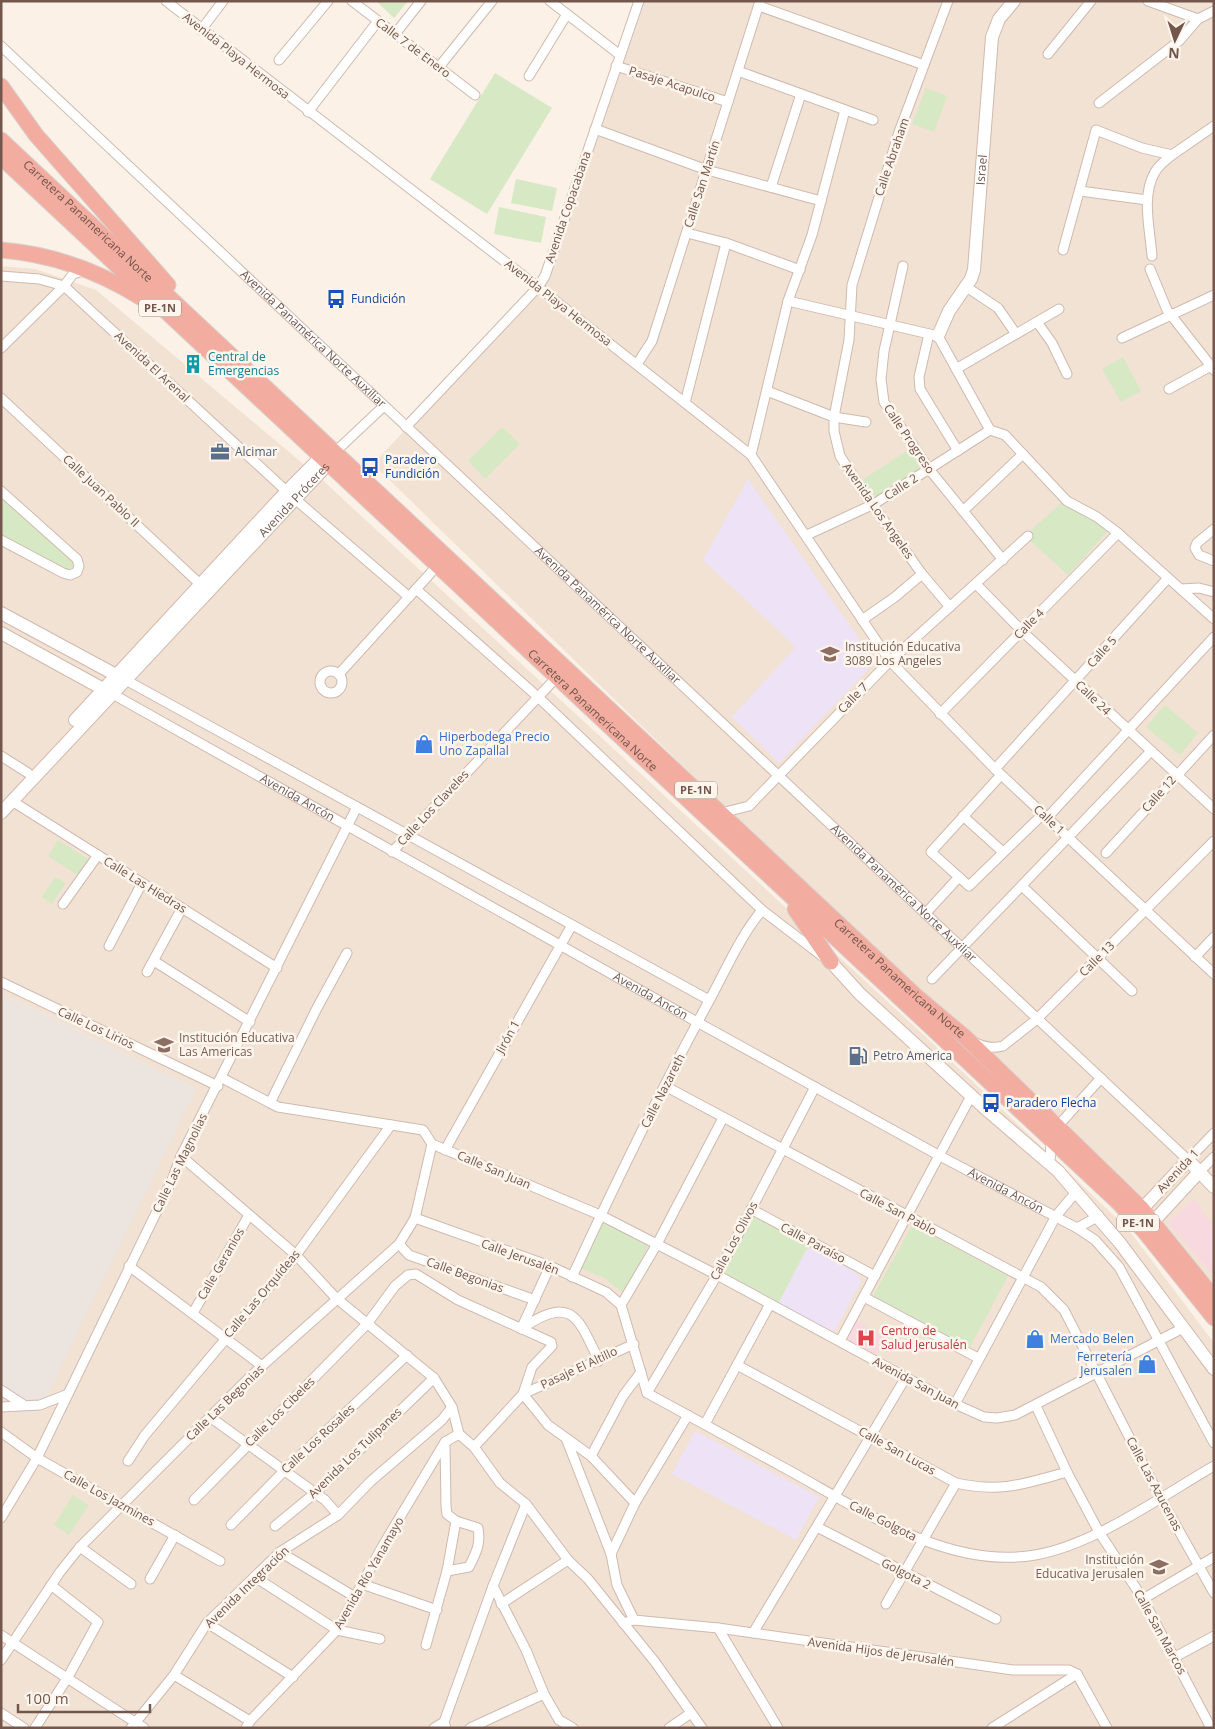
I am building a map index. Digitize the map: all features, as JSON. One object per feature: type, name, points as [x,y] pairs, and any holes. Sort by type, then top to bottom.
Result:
[{"type":"highway","points":[[1,86],[36,135],[168,285],[169,307],[136,294],[88,270],[35,254],[1,250]]},
{"type":"highway","name":"Carretera Panamericana Norte","points":[[1,140],[169,307],[328,458],[437,566],[556,678],[780,887],[1054,1133],[1142,1209],[1214,1298]]},
{"type":"highway","name":"Carretera Panamericana Norte","points":[[1,157],[169,307]]},
{"type":"highway","name":"Carretera Panamericana Norte","points":[[328,458],[721,813],[916,996],[966,1038],[1135,1219],[1214,1318]]},
{"type":"highway","points":[[780,887],[830,962]]},
{"type":"street","name":"Avenida Playa Hermosa","points":[[166,1],[201,30],[538,287],[751,455],[807,535],[890,661]]},
{"type":"street","points":[[201,30],[223,1]]},
{"type":"street","points":[[279,60],[328,1]]},
{"type":"street","points":[[395,34],[422,1]]},
{"type":"street","points":[[439,67],[492,1]]},
{"type":"street","points":[[550,1],[620,55]]},
{"type":"street","name":"Avenida Copacabana","points":[[406,427],[538,287],[545,276],[639,1]]},
{"type":"street","name":"Israel","points":[[934,335],[965,286],[971,280],[974,270],[992,37],[999,19],[1014,1]]},
{"type":"street","points":[[1048,54],[1091,1]]},
{"type":"street","points":[[1148,1],[1198,19]]},
{"type":"street","name":"Calle Abraham","points":[[851,316],[852,285],[861,253],[896,141],[945,2]]},
{"type":"street","name":"Calle 7 de Enero","points":[[358,3],[378,22],[475,96]]},
{"type":"street","points":[[759,3],[924,65]]},
{"type":"street","name":"Calle San Martín","points":[[637,364],[652,341],[759,3]]},
{"type":"street","points":[[1098,103],[1179,41],[1198,19],[1214,11]]},
{"type":"street","points":[[529,76],[567,14]]},
{"type":"street","points":[[308,112],[378,22]]},
{"type":"street","name":"Avenida Panamérica Norte Auxiliar","points":[[1,46],[1200,1171],[1214,1187]]},
{"type":"street","name":"Pasaje Acapulco","points":[[616,66],[728,102]]},
{"type":"street","points":[[738,71],[873,120]]},
{"type":"street","points":[[771,187],[801,94]]},
{"type":"street","points":[[751,455],[788,301],[800,270],[821,201],[845,110]]},
{"type":"street","points":[[1152,256],[1147,200],[1149,184],[1156,170],[1172,155],[1214,126]]},
{"type":"street","points":[[595,129],[707,170],[821,201]]},
{"type":"street","points":[[1062,250],[1096,130],[1142,148],[1172,155]]},
{"type":"street","points":[[1080,191],[1147,200]]},
{"type":"street","points":[[687,233],[726,243],[800,270]]},
{"type":"street","points":[[685,403],[726,243]]},
{"type":"street","points":[[61,261],[68,271],[66,283]]},
{"type":"street","name":"Calle Progreso","points":[[903,266],[881,379],[884,402],[929,469],[1002,560]]},
{"type":"street","points":[[1150,269],[1167,310],[1212,368],[1169,389]]},
{"type":"street","points":[[1,348],[76,272],[88,270]]},
{"type":"street","name":"Avenida El Arenal","points":[[1,276],[66,283],[291,496],[409,597]]},
{"type":"street","points":[[965,286],[998,308],[1016,334]]},
{"type":"street","points":[[1122,338],[1214,295]]},
{"type":"street","points":[[788,301],[934,335],[956,369],[990,430],[1005,435],[1067,501],[1097,517],[1118,533],[1214,619]]},
{"type":"street","points":[[956,369],[1059,309]]},
{"type":"street","name":"Avenida Los Angeles","points":[[851,316],[834,417],[835,443],[840,456],[922,574],[950,607]]},
{"type":"street","points":[[1037,322],[1052,343],[1067,374]]},
{"type":"street","points":[[934,335],[919,377],[920,389],[958,451]]},
{"type":"street","points":[[767,390],[834,417],[866,422]]},
{"type":"street","name":"Calle Juan Pablo II","points":[[1,398],[201,585]]},
{"type":"street","points":[[328,458],[384,406]]},
{"type":"street","name":"Calle 2","points":[[807,535],[874,504],[990,430]]},
{"type":"street","points":[[963,511],[1023,454]]},
{"type":"street","name":"Avenida Próceres","points":[[7,801],[120,678],[328,458]]},
{"type":"street","points":[[1,491],[77,559],[79,566],[76,572],[70,574],[63,573],[1,540]]},
{"type":"street","name":"Avenida Próceres","points":[[120,678],[201,585],[291,496]]},
{"type":"street","points":[[1214,529],[1197,542],[1195,548],[1199,555],[1214,561]]},
{"type":"street","name":"Calle 4","points":[[940,714],[1118,533]]},
{"type":"street","name":"Calle 7","points":[[721,813],[749,806],[890,661],[1028,536]]},
{"type":"street","points":[[339,674],[437,566]]},
{"type":"street","points":[[862,620],[894,598],[922,574]]},
{"type":"street","name":"Calle 5","points":[[959,877],[931,852],[964,816],[998,772],[1168,578]]},
{"type":"street","name":"Calle 24","points":[[976,584],[1022,631],[1214,809]]},
{"type":"street","points":[[1181,590],[1199,588],[1214,592]]},
{"type":"street","points":[[416,589],[538,697],[762,910],[830,962],[860,994],[971,1096],[1050,1165],[1099,1216],[1214,1369]]},
{"type":"street","name":"Avenida Ancón","points":[[1,613],[709,1000]]},
{"type":"street","name":"Avenida Ancón","points":[[3,637],[107,692],[940,1156],[1077,1228],[1095,1240],[1119,1267],[1214,1443]]},
{"type":"street","points":[[925,914],[959,877],[969,886],[1003,852],[1045,816],[1128,731],[1214,637]]},
{"type":"street","name":"Calle 1","points":[[890,661],[998,772],[1214,974]]},
{"type":"street","name":"Calle Los Claveles","points":[[392,852],[556,678]]},
{"type":"street","name":"Avenida Próceres","points":[[1,813],[7,801],[28,773],[107,692]]},
{"type":"street","name":"Calle 12","points":[[1106,853],[1214,735]]},
{"type":"street","points":[[932,979],[1150,751]]},
{"type":"street","points":[[1,756],[28,773]]},
{"type":"street","name":"Calle Las Hiedras","points":[[7,801],[142,882],[277,968]]},
{"type":"street","name":"Calle Las Magnolias","points":[[1,1518],[37,1458],[181,1156],[220,1082],[357,807]]},
{"type":"street","points":[[964,816],[1003,852]]},
{"type":"street","name":"Calle 13","points":[[966,1038],[984,1047],[997,1048],[1009,1042],[1037,1019],[1214,841]]},
{"type":"street","points":[[63,904],[98,855]]},
{"type":"street","points":[[110,946],[142,882]]},
{"type":"street","points":[[1022,886],[1132,991]]},
{"type":"street","points":[[147,972],[182,908]]},
{"type":"street","name":"Calle Nazareth","points":[[572,1277],[600,1216],[697,1022],[744,932],[762,910]]},
{"type":"street","name":"Jirón 1","points":[[445,1150],[572,925]]},
{"type":"street","points":[[1195,957],[1214,937]]},
{"type":"street","points":[[270,1103],[317,1008],[347,953]]},
{"type":"street","points":[[154,960],[250,1022]]},
{"type":"street","name":"Calle Los Lirios","points":[[1,982],[278,1107],[391,1124]]},
{"type":"street","points":[[1050,1165],[1054,1133],[1100,1078]]},
{"type":"street","name":"Calle San Pablo","points":[[665,1086],[1041,1287],[1064,1310],[1097,1373]]},
{"type":"street","name":"Calle Los Olivos","points":[[648,1393],[717,1275],[815,1087]]},
{"type":"street","points":[[840,1341],[971,1096]]},
{"type":"street","points":[[648,1393],[621,1305],[657,1244],[723,1118]]},
{"type":"street","name":"Calle San Juan","points":[[391,1124],[423,1130],[432,1144],[600,1216]]},
{"type":"street","name":"Calle Las Orquídeas","points":[[128,1461],[145,1435],[296,1255],[391,1124]]},
{"type":"street","name":"Avenida 1","points":[[1142,1209],[1214,1133]]},
{"type":"street","name":"Calle Las Begonias","points":[[1,1660],[51,1585],[80,1547],[262,1366],[336,1298],[399,1244],[415,1218],[432,1144]]},
{"type":"street","points":[[181,1156],[296,1255],[336,1298],[434,1378],[452,1407],[459,1434],[474,1447],[500,1482],[526,1504],[568,1560],[588,1579],[702,1728]]},
{"type":"street","name":"Avenida 1","points":[[1153,1222],[1214,1157]]},
{"type":"street","points":[[955,1404],[978,1358],[1056,1216],[1076,1192]]},
{"type":"street","name":"Calle Paraíso","points":[[751,1209],[875,1276]]},
{"type":"street","name":"Calle Geranios","points":[[193,1313],[249,1214]]},
{"type":"street","name":"Avenida San Juan","points":[[600,1216],[717,1275],[955,1404],[984,1416],[997,1418],[1015,1415],[1036,1406],[1183,1328]]},
{"type":"street","points":[[1077,1228],[1099,1216]]},
{"type":"street","name":"Calle Jerusalén","points":[[415,1218],[550,1266],[606,1292],[621,1305]]},
{"type":"street","name":"Calle Begonias","points":[[399,1244],[409,1255],[535,1300]]},
{"type":"street","points":[[129,1266],[226,1337],[262,1366]]},
{"type":"street","points":[[521,1329],[550,1266]]},
{"type":"street","name":"Calle Los Cibeles","points":[[194,1500],[367,1324],[395,1286],[408,1275],[416,1274],[458,1300],[521,1329]]},
{"type":"street","points":[[864,1297],[978,1358]]},
{"type":"street","points":[[705,1424],[770,1304]]},
{"type":"street","points":[[521,1329],[538,1317],[566,1312],[575,1316],[583,1327],[599,1361]]},
{"type":"street","points":[[474,1447],[523,1394],[532,1367],[552,1346],[551,1342],[521,1329]]},
{"type":"street","name":"Pasaje El Altillo","points":[[523,1394],[599,1361],[617,1350],[634,1344]]},
{"type":"street","name":"Calle Los Rosales","points":[[231,1526],[285,1470],[407,1356]]},
{"type":"street","name":"Calle San Lucas","points":[[738,1365],[956,1483],[980,1488],[1000,1489],[1067,1472]]},
{"type":"street","points":[[591,1456],[623,1396],[641,1372]]},
{"type":"street","name":"Calle Las Azucenas","points":[[1097,1373],[1160,1497],[1214,1593]]},
{"type":"street","points":[[753,1633],[906,1377]]},
{"type":"street","name":"Avenida Los Tulipanes","points":[[275,1526],[315,1493],[434,1378]]},
{"type":"street","points":[[1,1390],[25,1406]]},
{"type":"street","name":"Calle Golgota","points":[[648,1393],[835,1496],[923,1541],[971,1555],[1010,1558],[1036,1555],[1061,1549],[1099,1532],[1214,1466]]},
{"type":"street","points":[[1,1407],[40,1405],[68,1394]]},
{"type":"street","points":[[523,1394],[548,1425],[591,1456],[635,1503]]},
{"type":"street","name":"Calle San Marcos","points":[[1036,1406],[1067,1472],[1099,1532],[1143,1599],[1212,1725]]},
{"type":"street","name":"Avenida Integración","points":[[133,1725],[174,1676],[207,1623],[280,1552],[338,1515],[371,1481],[442,1420],[452,1407]]},
{"type":"street","points":[[611,1554],[635,1503],[688,1415]]},
{"type":"street","points":[[210,1417],[285,1470],[315,1493],[338,1515]]},
{"type":"street","name":"Calle Los Jazmines","points":[[1,1432],[37,1458],[122,1504],[220,1561]]},
{"type":"street","name":"Avenida Río Yanamayo","points":[[248,1724],[337,1630],[445,1442],[459,1434]]},
{"type":"street","points":[[565,1436],[611,1554],[617,1585],[634,1620]]},
{"type":"street","points":[[445,1442],[446,1506],[448,1514],[456,1521],[478,1528],[480,1538],[478,1549],[469,1567],[447,1571]]},
{"type":"street","points":[[886,1604],[956,1483]]},
{"type":"street","points":[[434,1728],[445,1725],[493,1586],[526,1504]]},
{"type":"street","points":[[426,1645],[447,1571],[456,1521]]},
{"type":"street","name":"Golgota 2","points":[[817,1527],[996,1619]]},
{"type":"street","points":[[150,1579],[175,1536]]},
{"type":"street","points":[[80,1547],[131,1584]]},
{"type":"street","points":[[280,1552],[355,1597]]},
{"type":"street","points":[[1143,1599],[1214,1557]]},
{"type":"street","points":[[501,1604],[568,1560]]},
{"type":"street","points":[[255,1577],[337,1630],[380,1639]]},
{"type":"street","points":[[362,1584],[437,1610]]},
{"type":"street","points":[[35,1728],[68,1677],[98,1622],[51,1585]]},
{"type":"street","points":[[493,1586],[526,1650],[544,1694],[559,1720],[573,1728]]},
{"type":"street","name":"Avenida Hijos de Jerusalén","points":[[623,1623],[634,1620],[718,1628],[1013,1670],[1064,1670],[1076,1674]]},
{"type":"street","points":[[207,1623],[293,1677]]},
{"type":"street","points":[[718,1628],[778,1728]]},
{"type":"street","points":[[1,1635],[68,1677],[133,1725],[144,1728]]},
{"type":"street","points":[[1175,1657],[1214,1636]]},
{"type":"street","points":[[995,1727],[1076,1674],[1107,1728]]},
{"type":"street","points":[[174,1676],[248,1724]]},
{"type":"street","points":[[470,1728],[544,1694]]},
{"type":"street","points":[[1,1713],[24,1728]]},
{"type":"street","points":[[669,1728],[691,1713]]},
{"type":"shaded area","points":[[645,1],[1214,1],[1214,1293],[770,851],[373,464],[549,278]]},
{"type":"shaded area","points":[[1,266],[35,269],[96,290],[319,477],[927,1038],[1128,1229],[1214,1343],[1214,1728],[1,1728],[1,1400],[27,1414],[196,1089],[1,993]]},
{"type":"shaded area","name":"Institución Educativa 3089 Los Angeles","points":[[748,479],[875,662],[779,763],[732,717],[796,647],[703,560]]},
{"type":"shaded area","points":[[1,993],[196,1089],[39,1412],[27,1414],[1,1400]]},
{"type":"shaded area","points":[[1194,1199],[1214,1227],[1214,1276],[1168,1223]]},
{"type":"shaded area","points":[[812,1247],[859,1275],[861,1282],[835,1330],[830,1332],[778,1304],[806,1250]]},
{"type":"shaded area","name":"Centro de Salud Jerusalén","points":[[856,1320],[886,1337],[876,1355],[846,1339]]},
{"type":"shaded area","points":[[695,1431],[819,1497],[796,1540],[672,1474]]},
{"type":"green space","points":[[376,1],[408,1],[394,18]]},
{"type":"green space","points":[[495,73],[552,108],[487,214],[430,179]]},
{"type":"green space","points":[[926,88],[947,96],[934,132],[912,124]]},
{"type":"green space","points":[[516,179],[557,188],[552,211],[511,203]]},
{"type":"green space","points":[[499,207],[546,217],[541,243],[494,234]]},
{"type":"green space","points":[[1123,357],[1141,391],[1121,402],[1102,369]]},
{"type":"green space","points":[[502,427],[520,444],[485,479],[468,461]]},
{"type":"green space","points":[[910,449],[923,469],[877,498],[871,498],[859,482]]},
{"type":"green space","points":[[1,497],[75,565],[70,570],[59,568],[1,535]]},
{"type":"green space","points":[[1062,502],[1109,530],[1068,575],[1025,536]]},
{"type":"green space","points":[[1165,705],[1198,733],[1180,755],[1146,727]]},
{"type":"green space","points":[[58,840],[88,859],[77,875],[48,856]]},
{"type":"green space","points":[[55,877],[66,883],[52,904],[42,897]]},
{"type":"green space","points":[[753,1214],[812,1247],[806,1250],[778,1304],[724,1274],[723,1269]]},
{"type":"green space","points":[[603,1222],[649,1245],[623,1293],[603,1277],[579,1268]]},
{"type":"green space","points":[[911,1227],[916,1227],[1008,1276],[969,1349],[873,1296]]},
{"type":"green space","points":[[73,1495],[89,1505],[69,1535],[54,1525]]},
{"type":"place","name":"Fundición","points":[[336,299]]},
{"type":"place","name":"Central de Emergencias","points":[[193,364]]},
{"type":"place","name":"Alcimar","points":[[220,452]]},
{"type":"place","name":"Paradero Fundición","points":[[370,467]]},
{"type":"place","name":"Institución Educativa 3089 Los Angeles","points":[[830,654]]},
{"type":"place","name":"Hiperbodega Precio Uno Zapallal","points":[[424,744]]},
{"type":"place","name":"Institución Educativa Las Americas","points":[[164,1045]]},
{"type":"place","name":"Petro America","points":[[858,1056]]},
{"type":"place","name":"Paradero Flecha","points":[[991,1103]]},
{"type":"place","name":"Centro de Salud Jerusalén","points":[[866,1338]]},
{"type":"place","name":"Mercado Belen","points":[[1035,1339]]},
{"type":"place","name":"Ferretería Jerusalen","points":[[1147,1364]]},
{"type":"place","name":"Institución Educativa Jerusalen","points":[[1159,1567]]}]
